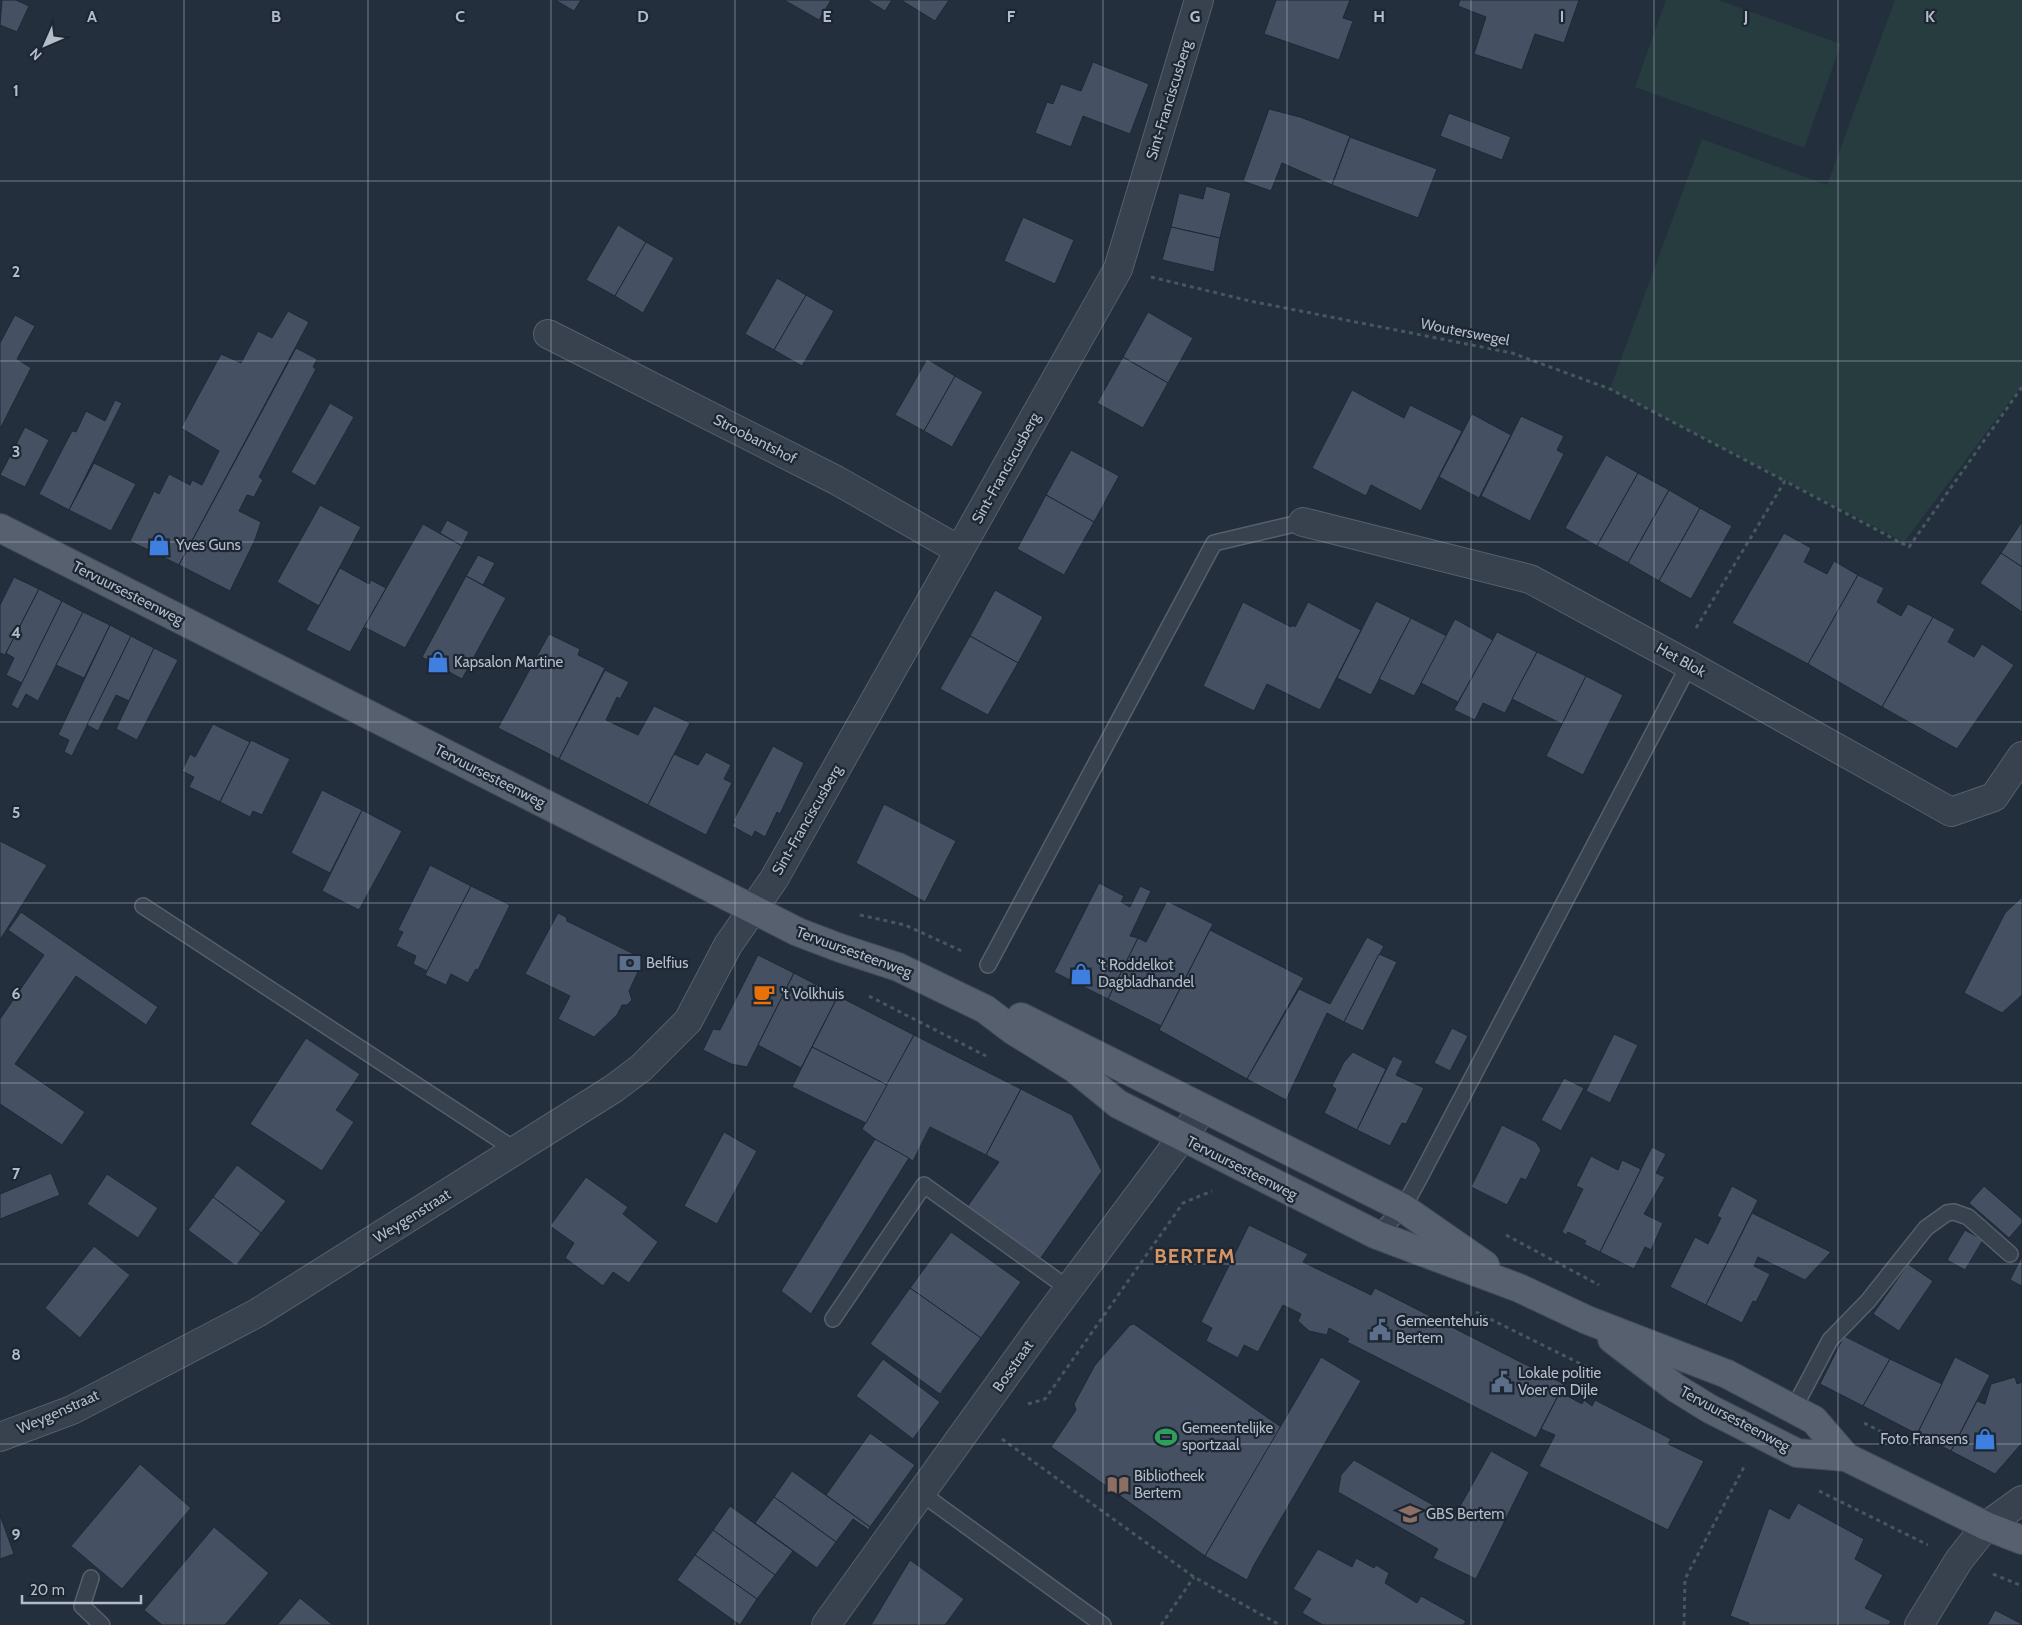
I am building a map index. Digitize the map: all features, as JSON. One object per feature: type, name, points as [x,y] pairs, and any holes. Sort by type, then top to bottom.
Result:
[{"type":"main road","name":"Tervuursesteenweg","points":[[0,528],[798,932],[840,948],[898,966],[985,1009],[1014,1031],[1074,1068],[1118,1104],[1377,1235],[1518,1288],[1587,1320],[1727,1374],[1814,1420],[1846,1457]]},
{"type":"main road","name":"Tervuursesteenweg","points":[[985,1009],[1020,1016],[1204,1110],[1403,1208],[1518,1288]]},
{"type":"main road","name":"Tervuursesteenweg","points":[[1587,1320],[1676,1388],[1710,1409],[1797,1453],[1846,1457],[1986,1526],[2022,1540]]},
{"type":"street","name":"Sint-Franciscusberg","points":[[752,909],[774,879],[1118,269],[1199,0]]},
{"type":"street","name":"Stroobantshof","points":[[548,334],[836,480],[960,550]]},
{"type":"street","name":"Het Blok","points":[[1303,522],[1530,579],[1684,662],[1951,812],[1994,797],[2022,756]]},
{"type":"street","name":"Weygenstraat","points":[[0,1437],[72,1410],[257,1313],[517,1151],[612,1089],[641,1068],[688,1020],[721,956],[752,909]]},
{"type":"street","name":"Bosstraat","points":[[826,1625],[1069,1289],[1204,1110]]},
{"type":"street","points":[[1919,1625],[1959,1560],[1986,1526],[2022,1500]]},
{"type":"lane","points":[[988,965],[1214,543],[1303,522]]},
{"type":"lane","points":[[1377,1235],[1403,1208],[1684,662]]},
{"type":"lane","points":[[143,906],[517,1151]]},
{"type":"lane","points":[[833,1319],[924,1185],[1069,1289]]},
{"type":"lane","points":[[1794,1408],[1830,1340],[1868,1301],[1926,1228],[1947,1213],[1954,1212],[1968,1217],[2010,1254]]},
{"type":"lane","points":[[921,1493],[1103,1625]]},
{"type":"lane","points":[[91,1578],[82,1606],[102,1625]]},
{"type":"path","name":"Wouterswegel","points":[[1118,269],[1250,301],[1512,353],[1610,390],[1909,547],[2022,387]]},
{"type":"path","points":[[1684,662],[1786,481]]},
{"type":"path","points":[[975,1420],[1045,1399],[1183,1203],[1216,1189]]},
{"type":"path","points":[[975,1420],[1194,1577],[1280,1625]]},
{"type":"path","points":[[1684,1625],[1685,1579],[1746,1464]]},
{"type":"path","points":[[1812,1488],[1959,1560],[2022,1586]]},
{"type":"path","points":[[1161,1625],[1194,1577]]},
{"type":"green space","points":[[1666,0],[1718,0],[1841,44],[1804,148],[1635,87]]},
{"type":"green space","points":[[1895,0],[2022,0],[2022,385],[1904,542],[1610,389],[1702,139],[1827,185]]},
{"type":"building","points":[[2,0],[16,0],[29,6],[17,32],[0,25]]},
{"type":"building","points":[[555,0],[581,0],[574,11]]},
{"type":"building","points":[[784,0],[831,0],[819,20]]},
{"type":"building","points":[[867,0],[892,0],[885,11]]},
{"type":"building","points":[[901,0],[949,0],[935,21]]},
{"type":"building","points":[[1276,0],[1350,0],[1343,18],[1353,21],[1339,60],[1264,34]]},
{"type":"building","points":[[1460,0],[1579,0],[1564,43],[1535,34],[1522,70],[1474,54],[1486,17],[1458,6]]},
{"type":"building","points":[[1093,62],[1149,84],[1130,134],[1083,116],[1071,147],[1035,133],[1047,102],[1053,104],[1061,84],[1081,91]]},
{"type":"building","points":[[1269,109],[1300,117],[1350,136],[1332,185],[1282,163],[1271,191],[1243,181]]},
{"type":"building","points":[[1449,113],[1511,137],[1502,160],[1440,136]]},
{"type":"building","points":[[1350,137],[1437,169],[1418,218],[1332,185]]},
{"type":"building","points":[[1206,186],[1231,193],[1220,238],[1171,227],[1179,193],[1203,199]]},
{"type":"building","points":[[1023,217],[1074,240],[1055,284],[1004,261]]},
{"type":"building","points":[[618,225],[646,242],[615,296],[586,280]]},
{"type":"building","points":[[1171,227],[1220,238],[1214,272],[1162,260]]},
{"type":"building","points":[[646,242],[674,258],[643,313],[615,296]]},
{"type":"building","points":[[777,278],[806,295],[774,350],[745,334]]},
{"type":"building","points":[[806,295],[834,311],[802,366],[774,350]]},
{"type":"building","points":[[288,311],[309,322],[179,565],[130,541],[154,491],[159,494],[169,474],[190,485],[192,480],[202,485],[219,451],[181,428],[221,354],[241,363],[258,331],[272,338]]},
{"type":"building","points":[[1148,312],[1193,338],[1168,383],[1123,357]]},
{"type":"building","points":[[15,315],[35,326],[17,359],[31,368],[0,429],[0,343]]},
{"type":"building","points":[[296,348],[317,359],[313,367],[316,369],[259,477],[263,480],[254,497],[247,495],[239,511],[261,522],[255,540],[230,591],[179,565]]},
{"type":"building","points":[[1123,357],[1168,383],[1143,428],[1097,403]]},
{"type":"building","points":[[927,359],[955,376],[924,431],[895,415]]},
{"type":"building","points":[[955,376],[983,392],[952,447],[924,431]]},
{"type":"building","points":[[1352,390],[1404,418],[1410,405],[1462,431],[1421,511],[1371,485],[1366,496],[1312,468]]},
{"type":"building","points":[[115,400],[122,403],[69,510],[39,494],[72,431],[76,432],[86,411],[105,421]]},
{"type":"building","points":[[330,403],[354,417],[315,486],[291,472]]},
{"type":"building","points":[[1472,414],[1511,435],[1479,498],[1439,477]]},
{"type":"building","points":[[1521,416],[1564,436],[1557,450],[1564,454],[1530,521],[1481,496]]},
{"type":"building","points":[[25,427],[49,440],[25,487],[0,475]]},
{"type":"building","points":[[1071,450],[1119,476],[1094,522],[1046,495]]},
{"type":"building","points":[[1606,455],[1638,473],[1597,546],[1565,528]]},
{"type":"building","points":[[94,463],[136,484],[111,531],[69,510]]},
{"type":"building","points":[[1638,473],[1669,490],[1628,563],[1597,546]]},
{"type":"building","points":[[1669,490],[1700,508],[1659,581],[1628,563]]},
{"type":"building","points":[[1046,495],[1094,522],[1064,575],[1017,549]]},
{"type":"building","points":[[320,505],[361,527],[319,606],[277,582]]},
{"type":"building","points":[[1700,508],[1732,526],[1691,599],[1659,581]]},
{"type":"building","points":[[447,520],[469,532],[462,546],[440,533]]},
{"type":"building","points":[[423,524],[462,546],[405,648],[364,627]]},
{"type":"building","points":[[2022,524],[2022,567],[2001,553]]},
{"type":"building","points":[[1784,533],[1811,548],[1804,562],[1827,574],[1834,561],[1858,575],[1808,664],[1732,623]]},
{"type":"building","points":[[2001,553],[2022,567],[2022,612],[1980,583]]},
{"type":"building","points":[[478,555],[495,563],[483,585],[466,576]]},
{"type":"building","points":[[340,568],[369,584],[371,580],[386,588],[350,652],[306,630]]},
{"type":"building","points":[[1858,575],[1884,588],[1877,602],[1901,616],[1908,604],[1933,617],[1882,707],[1808,664]]},
{"type":"building","points":[[466,576],[506,598],[462,679],[422,657]]},
{"type":"building","points":[[14,577],[39,589],[5,655],[0,653],[0,605]]},
{"type":"building","points":[[39,589],[62,601],[22,683],[6,675],[14,658],[6,653]]},
{"type":"building","points":[[995,590],[1043,617],[1018,663],[970,636]]},
{"type":"building","points":[[62,601],[83,612],[38,701],[26,694],[18,709],[11,705]]},
{"type":"building","points":[[1376,601],[1411,618],[1371,695],[1337,678]]},
{"type":"building","points":[[1243,602],[1291,627],[1292,625],[1295,627],[1308,602],[1361,630],[1320,710],[1267,684],[1254,711],[1203,686]]},
{"type":"building","points":[[83,612],[110,625],[84,678],[56,665]]},
{"type":"building","points":[[1933,617],[1955,629],[1948,642],[1974,657],[1982,644],[2014,665],[1957,749],[1882,707]]},
{"type":"building","points":[[1411,618],[1447,636],[1414,696],[1379,679]]},
{"type":"building","points":[[1455,619],[1493,640],[1458,702],[1421,683]]},
{"type":"building","points":[[110,625],[131,636],[72,756],[64,752],[69,740],[58,735]]},
{"type":"building","points":[[1497,632],[1537,652],[1505,713],[1483,703],[1475,720],[1454,710]]},
{"type":"building","points":[[549,634],[580,649],[578,655],[605,668],[559,759],[498,728]]},
{"type":"building","points":[[131,636],[154,648],[129,701],[116,695],[98,731],[87,725]]},
{"type":"building","points":[[970,636],[1018,663],[988,715],[940,689]]},
{"type":"building","points":[[154,648],[178,660],[137,740],[116,729]]},
{"type":"building","points":[[1537,652],[1586,676],[1562,724],[1512,699]]},
{"type":"building","points":[[605,670],[629,682],[620,699],[617,697],[606,720],[638,735],[654,706],[690,723],[648,805],[559,759]]},
{"type":"building","points":[[1586,676],[1623,695],[1583,775],[1546,756]]},
{"type":"building","points":[[213,724],[250,742],[220,802],[189,787],[194,777],[182,771],[190,754],[195,757]]},
{"type":"building","points":[[251,740],[290,759],[262,815],[253,811],[250,817],[220,802]]},
{"type":"building","points":[[773,746],[804,763],[780,814],[777,812],[765,837],[755,831],[752,837],[732,826],[735,822],[733,821]]},
{"type":"building","points":[[706,752],[731,765],[724,779],[732,783],[706,835],[648,805],[674,754],[698,765]]},
{"type":"building","points":[[322,790],[362,810],[330,873],[291,853]]},
{"type":"building","points":[[884,804],[956,841],[925,902],[856,863]]},
{"type":"building","points":[[362,810],[402,831],[359,910],[322,891]]},
{"type":"building","points":[[0,841],[47,865],[0,940]]},
{"type":"building","points":[[430,865],[471,886],[427,971],[413,964],[416,956],[396,946],[403,932],[398,930]]},
{"type":"building","points":[[1099,883],[1124,896],[1121,902],[1130,907],[1140,886],[1151,891],[1130,936],[1138,938],[1108,999],[1054,972]]},
{"type":"building","points":[[471,886],[510,905],[478,970],[476,969],[468,983],[451,974],[446,985],[425,975]]},
{"type":"building","points":[[2022,897],[2022,995],[2002,1013],[1964,993],[2005,913]]},
{"type":"building","points":[[1167,901],[1213,924],[1161,1026],[1108,999],[1138,938],[1146,942]]},
{"type":"building","points":[[21,912],[158,1007],[146,1025],[76,976],[15,1064],[85,1112],[62,1145],[0,1104],[0,1019],[44,955],[8,930]]},
{"type":"building","points":[[558,913],[566,917],[567,921],[644,959],[629,991],[632,1000],[627,1005],[622,1005],[617,1015],[594,1037],[558,1019],[570,996],[525,974]]},
{"type":"building","points":[[1210,930],[1304,978],[1247,1079],[1159,1030]]},
{"type":"building","points":[[1367,937],[1384,946],[1344,1022],[1327,1013],[1286,1100],[1247,1079],[1299,989],[1330,1004]]},
{"type":"building","points":[[1379,954],[1397,962],[1363,1031],[1344,1022]]},
{"type":"building","points":[[758,955],[794,973],[747,1067],[731,1064],[703,1050],[713,1029],[720,1030]]},
{"type":"building","points":[[794,973],[838,996],[801,1068],[758,1045]]},
{"type":"building","points":[[838,996],[914,1035],[887,1085],[812,1047]]},
{"type":"building","points":[[1452,1028],[1468,1036],[1450,1071],[1434,1063]]},
{"type":"building","points":[[1614,1034],[1638,1045],[1610,1103],[1586,1091]]},
{"type":"building","points":[[914,1035],[1021,1089],[986,1155],[930,1127],[913,1161],[875,1139],[862,1129]]},
{"type":"building","points":[[306,1038],[360,1074],[336,1110],[354,1122],[322,1171],[250,1124]]},
{"type":"building","points":[[812,1047],[887,1085],[866,1123],[792,1087]]},
{"type":"building","points":[[1353,1052],[1386,1069],[1357,1130],[1324,1113],[1336,1089],[1332,1086],[1344,1062]]},
{"type":"building","points":[[1393,1056],[1403,1061],[1396,1075],[1424,1088],[1406,1124],[1402,1123],[1390,1146],[1357,1130]]},
{"type":"building","points":[[1564,1078],[1584,1088],[1561,1131],[1541,1120]]},
{"type":"building","points":[[1021,1089],[1072,1115],[1102,1171],[1040,1259],[967,1207],[999,1162],[986,1155]]},
{"type":"building","points":[[1502,1125],[1536,1142],[1541,1150],[1526,1180],[1521,1178],[1507,1205],[1471,1187]]},
{"type":"building","points":[[724,1132],[757,1151],[717,1224],[684,1206]]},
{"type":"building","points":[[875,1139],[909,1158],[811,1314],[781,1291]]},
{"type":"building","points":[[1652,1147],[1666,1154],[1656,1173],[1665,1177],[1644,1214],[1663,1223],[1651,1250],[1645,1247],[1634,1269],[1600,1252]]},
{"type":"building","points":[[1591,1156],[1618,1170],[1622,1160],[1641,1169],[1600,1252],[1584,1244],[1586,1241],[1568,1232],[1566,1235],[1562,1232],[1583,1189],[1576,1186]]},
{"type":"building","points":[[237,1165],[286,1201],[261,1233],[213,1197]]},
{"type":"building","points":[[51,1173],[60,1195],[0,1219],[0,1194]]},
{"type":"building","points":[[107,1174],[158,1208],[138,1238],[87,1204]]},
{"type":"building","points":[[586,1177],[628,1207],[623,1214],[658,1242],[629,1283],[613,1272],[603,1286],[565,1258],[574,1243],[550,1226]]},
{"type":"building","points":[[1732,1186],[1758,1200],[1706,1305],[1670,1287],[1695,1237],[1708,1244],[1721,1218],[1717,1216]]},
{"type":"building","points":[[1984,1186],[2022,1219],[2022,1223],[2009,1238],[1969,1203]]},
{"type":"building","points":[[213,1197],[261,1233],[236,1266],[188,1230]]},
{"type":"building","points":[[1752,1213],[1831,1252],[1805,1280],[1758,1257],[1754,1266],[1770,1274],[1756,1302],[1753,1301],[1742,1323],[1706,1305]]},
{"type":"building","points":[[1249,1225],[1308,1254],[1303,1262],[1371,1295],[1375,1288],[1564,1384],[1536,1438],[1347,1342],[1349,1339],[1329,1328],[1327,1335],[1309,1331],[1298,1321],[1301,1314],[1283,1305],[1258,1352],[1244,1345],[1238,1358],[1206,1341],[1212,1328],[1201,1322]]},
{"type":"building","points":[[1965,1230],[1983,1240],[1965,1270],[1947,1260]]},
{"type":"building","points":[[951,1232],[1021,1282],[981,1338],[910,1288]]},
{"type":"building","points":[[94,1246],[130,1275],[80,1338],[45,1308]]},
{"type":"building","points":[[2022,1256],[2022,1286],[2010,1280]]},
{"type":"building","points":[[1908,1264],[1933,1281],[1899,1331],[1873,1314]]},
{"type":"building","points":[[910,1288],[981,1338],[940,1394],[870,1344]]},
{"type":"building","name":"Gemeentelijke sportzaal","points":[[1134,1324],[1281,1427],[1205,1556],[1051,1447],[1076,1410],[1074,1404],[1095,1365],[1130,1325]]},
{"type":"building","points":[[1844,1336],[1890,1359],[1863,1406],[1820,1384]]},
{"type":"building","points":[[1321,1357],[1361,1381],[1247,1580],[1205,1556]]},
{"type":"building","points":[[1955,1357],[1990,1375],[1951,1451],[1917,1434]]},
{"type":"building","points":[[883,1359],[940,1402],[913,1439],[856,1396]]},
{"type":"building","points":[[1890,1359],[1942,1384],[1917,1434],[1863,1406]]},
{"type":"building","points":[[2015,1377],[2017,1384],[2022,1382],[2022,1443],[1995,1474],[1951,1451],[1977,1401],[1985,1404],[1991,1384]]},
{"type":"building","points":[[1560,1392],[1582,1404],[1584,1400],[1592,1406],[1595,1400],[1671,1439],[1668,1444],[1704,1461],[1668,1530],[1539,1466],[1555,1435],[1541,1429]]},
{"type":"building","points":[[870,1433],[915,1465],[870,1527],[826,1495]]},
{"type":"building","points":[[1491,1451],[1529,1472],[1476,1579],[1433,1558],[1438,1549],[1338,1492],[1341,1475],[1354,1460],[1454,1517]]},
{"type":"building","points":[[140,1464],[191,1508],[122,1589],[71,1546]]},
{"type":"building","points":[[792,1471],[870,1527],[869,1530],[853,1519],[836,1542],[774,1497]]},
{"type":"building","points":[[774,1497],[836,1542],[817,1568],[755,1523]]},
{"type":"building","points":[[1798,1503],[1864,1539],[1855,1559],[1883,1575],[1865,1608],[1891,1621],[1889,1625],[1748,1625],[1749,1623],[1730,1616],[1769,1508],[1789,1519]]},
{"type":"building","points":[[730,1506],[793,1551],[775,1575],[713,1530]]},
{"type":"building","points":[[0,1515],[14,1554],[0,1559]]},
{"type":"building","points":[[214,1527],[269,1573],[225,1625],[162,1625],[144,1610]]},
{"type":"building","points":[[713,1530],[775,1575],[757,1599],[695,1555]]},
{"type":"building","points":[[1318,1549],[1352,1567],[1356,1558],[1374,1568],[1376,1565],[1389,1573],[1385,1583],[1417,1603],[1421,1596],[1466,1621],[1463,1625],[1323,1625],[1302,1613],[1311,1599],[1293,1589]]},
{"type":"building","points":[[695,1555],[757,1599],[740,1625],[677,1580]]},
{"type":"building","points":[[910,1560],[964,1599],[945,1625],[871,1625]]},
{"type":"building","points":[[300,1598],[333,1625],[277,1625]]},
{"type":"building","points":[[1995,1610],[2022,1624],[2022,1625],[1987,1625]]},
{"type":"place","name":"Yves Guns","points":[[159,545]]},
{"type":"place","name":"Kapsalon Martine","points":[[438,662]]},
{"type":"place","name":"Belfius","points":[[630,963]]},
{"type":"place","name":"'t Roddelkot Dagbladhandel","points":[[1081,974]]},
{"type":"place","name":"'t Volkhuis","points":[[764,994]]},
{"type":"place","name":"Gemeentehuis Bertem","points":[[1380,1330]]},
{"type":"place","name":"Lokale politie Voer en Dijle","points":[[1502,1382]]},
{"type":"place","name":"Gemeentelijke sportzaal","points":[[1166,1437]]},
{"type":"place","name":"Foto Fransens","points":[[1985,1439]]},
{"type":"place","name":"Bibliotheek Bertem","points":[[1118,1485]]},
{"type":"place","name":"GBS Bertem","points":[[1410,1514]]},
{"type":"district","name":"BERTEM","points":[[1195,1256]]}]
